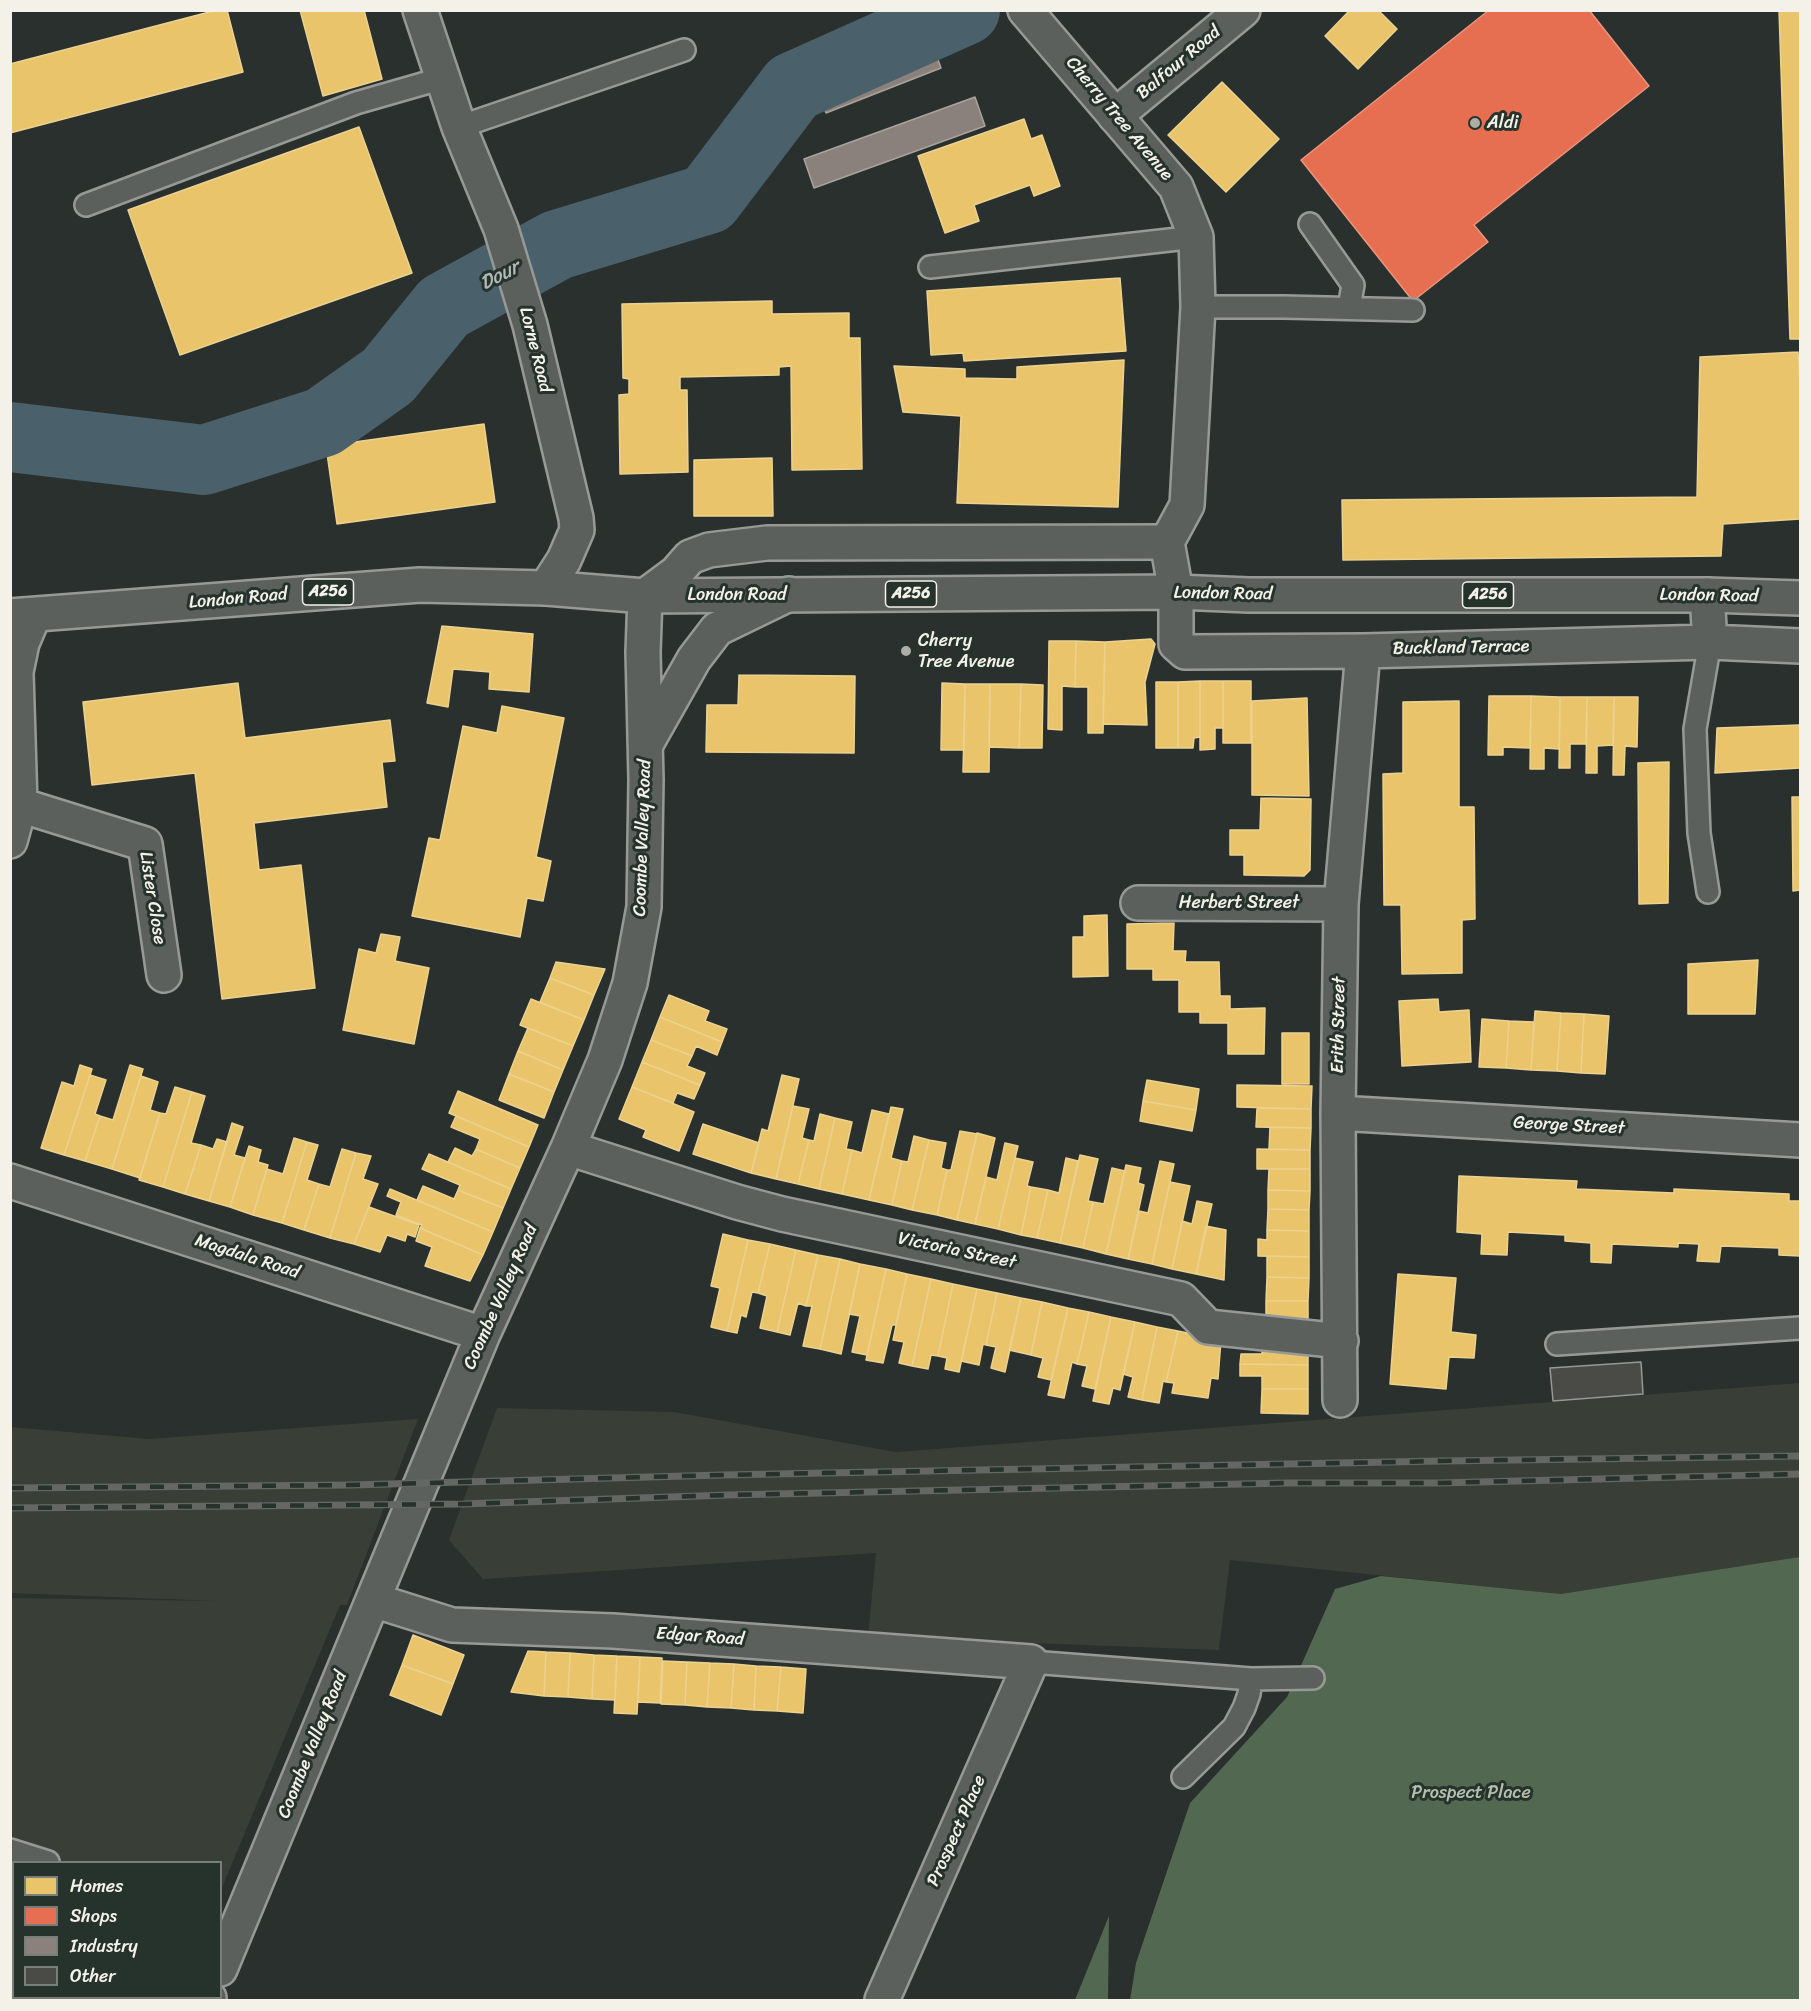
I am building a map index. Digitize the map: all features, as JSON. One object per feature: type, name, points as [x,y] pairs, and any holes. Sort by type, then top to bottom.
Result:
[{"type":"street","name":"Lorne Road","points":[[420,10],[459,127],[501,229],[530,325],[576,518],[577,530],[564,560],[546,588]]},
{"type":"street","name":"Cherry Tree Avenue","points":[[1026,10],[1176,187],[1196,237],[1198,308],[1187,505],[1167,542]]},
{"type":"street","name":"Balfour Road","points":[[1115,116],[1243,10]]},
{"type":"street","points":[[1167,542],[1176,592]]},
{"type":"street","name":"London Road","points":[[645,596],[676,573],[690,557],[708,550],[767,543],[1167,542]]},
{"type":"street","name":"London Road","points":[[22,615],[420,585],[546,588],[645,596],[1176,592],[1249,595],[1707,595],[1800,598]]},
{"type":"street","name":"Buckland Terrace","points":[[1176,592],[1176,644],[1185,652],[1363,651],[1710,642],[1800,646]]},
{"type":"street","points":[[645,746],[694,659],[717,629],[789,594]]},
{"type":"street","points":[[1707,595],[1710,642]]},
{"type":"street","name":"Coombe Valley Road","points":[[222,1959],[229,1924],[373,1600],[483,1334],[606,1060],[630,983],[644,907],[643,652],[645,596]]},
{"type":"street","points":[[10,841],[20,805],[16,672],[22,643],[22,615]]},
{"type":"street","name":"Erith Street","points":[[1340,1400],[1338,1113],[1341,904],[1363,651]]},
{"type":"street","name":"Lister Close","points":[[20,805],[145,844],[164,975]]},
{"type":"street","name":"Herbert Street","points":[[1137,903],[1341,904]]},
{"type":"street","name":"George Street","points":[[1338,1113],[1800,1140]]},
{"type":"street","name":"Victoria Street","points":[[568,1148],[782,1214],[1181,1299],[1208,1327],[1341,1341]]},
{"type":"street","name":"Magdala Road","points":[[10,1181],[483,1334]]},
{"type":"street","name":"Edgar Road","points":[[373,1600],[452,1625],[613,1631],[1031,1662]]},
{"type":"street","name":"Prospect Place","points":[[882,2001],[1031,1662]]},
{"type":"lane","points":[[459,127],[684,50]]},
{"type":"lane","points":[[86,205],[356,103],[443,78]]},
{"type":"lane","points":[[1310,224],[1353,285],[1349,308]]},
{"type":"lane","points":[[930,267],[1196,237]]},
{"type":"lane","points":[[1198,308],[1284,306],[1413,310]]},
{"type":"lane","points":[[1708,892],[1699,833],[1695,729],[1710,642]]},
{"type":"lane","points":[[1557,1344],[1800,1328]]},
{"type":"lane","points":[[1031,1662],[1251,1679],[1313,1678]]},
{"type":"lane","points":[[1183,1777],[1234,1727],[1249,1694],[1251,1679]]},
{"type":"lane","points":[[10,1850],[42,1861]]},
{"type":"shaded area","points":[[1800,1383],[1800,1566],[1561,1594],[1230,1560],[1219,1650],[868,1637],[876,1553],[483,1579],[449,1540],[497,1408],[674,1412],[896,1452]]},
{"type":"shaded area","points":[[418,1419],[347,1605],[340,1605],[222,1888],[222,1861],[12,1861],[12,1999],[174,2000],[11,2000],[11,1598],[216,1601],[11,1593],[11,1427],[149,1439]]},
{"type":"green space","name":"Prospect Place","points":[[1800,1557],[1800,2000],[1130,2000],[1136,1963],[1190,1803],[1287,1697],[1335,1589],[1381,1576],[1561,1594]]},
{"type":"green space","points":[[1109,1916],[1108,2000],[1075,2000]]},
{"type":"building: Homes","points":[[217,10],[227,10],[243,72],[10,133],[10,64]]},
{"type":"building: Homes","points":[[300,10],[364,10],[382,79],[323,96]]},
{"type":"building: Homes","points":[[1350,10],[1378,10],[1397,29],[1358,69],[1325,36]]},
{"type":"building: Homes","points":[[1779,10],[1800,10],[1800,339],[1790,339]]},
{"type":"building: Homes","points":[[1222,82],[1279,139],[1226,192],[1168,135]]},
{"type":"building: Homes","points":[[1024,119],[1031,139],[1042,135],[1060,186],[1034,196],[1030,185],[974,205],[979,221],[945,233],[918,156]]},
{"type":"building: Homes","points":[[359,127],[412,273],[180,355],[128,210]]},
{"type":"building: Homes","points":[[1120,278],[1126,351],[964,361],[963,353],[931,355],[927,291]]},
{"type":"building: Homes","points":[[772,301],[772,314],[849,313],[849,338],[860,338],[862,469],[792,470],[791,366],[779,367],[779,375],[680,377],[680,390],[687,390],[688,472],[620,474],[619,395],[629,394],[629,379],[623,378],[622,304]]},
{"type":"building: Homes","points":[[1798,352],[1800,519],[1723,524],[1721,556],[1343,560],[1342,500],[1697,497],[1700,357]]},
{"type":"building: Homes","points":[[1124,360],[1118,507],[957,503],[961,416],[903,412],[894,366],[965,369],[965,378],[1017,379],[1017,367]]},
{"type":"building: Homes","points":[[484,424],[495,502],[337,524],[326,446]]},
{"type":"building: Homes","points":[[772,458],[773,516],[694,516],[694,460]]},
{"type":"building: Homes","points":[[442,626],[533,634],[529,692],[489,689],[490,672],[453,669],[448,707],[427,703]]},
{"type":"building: Homes","points":[[1151,639],[1155,644],[1145,682],[1147,725],[1103,724],[1105,642]]},
{"type":"building: Homes","points":[[1049,641],[1076,641],[1075,687],[1062,686],[1062,730],[1048,729]]},
{"type":"building: Homes","points":[[1076,641],[1105,642],[1103,733],[1088,733],[1088,687],[1075,687]]},
{"type":"building: Homes","points":[[739,675],[855,676],[854,753],[706,752],[707,705],[738,705]]},
{"type":"building: Homes","points":[[1200,681],[1200,737],[1194,738],[1193,748],[1178,748],[1178,682]]},
{"type":"building: Homes","points":[[1200,681],[1223,681],[1223,728],[1215,728],[1215,749],[1200,750]]},
{"type":"building: Homes","points":[[1223,681],[1251,681],[1251,743],[1223,743]]},
{"type":"building: Homes","points":[[1156,682],[1178,682],[1178,748],[1156,748]]},
{"type":"building: Homes","points":[[238,683],[245,738],[390,720],[395,761],[382,762],[387,807],[254,823],[259,870],[301,865],[315,988],[222,999],[195,773],[92,785],[83,702]]},
{"type":"building: Homes","points":[[942,683],[965,684],[964,750],[941,750]]},
{"type":"building: Homes","points":[[965,684],[990,684],[989,772],[963,772]]},
{"type":"building: Homes","points":[[990,684],[1021,684],[1019,748],[989,747]]},
{"type":"building: Homes","points":[[1021,684],[1043,685],[1042,748],[1019,748]]},
{"type":"building: Homes","points":[[1489,696],[1531,696],[1530,748],[1503,747],[1503,755],[1488,755]]},
{"type":"building: Homes","points":[[1531,696],[1560,697],[1559,749],[1544,748],[1544,769],[1530,769]]},
{"type":"building: Homes","points":[[1560,697],[1587,697],[1586,744],[1570,744],[1570,768],[1559,768]]},
{"type":"building: Homes","points":[[1587,697],[1614,697],[1613,745],[1597,746],[1597,773],[1586,773]]},
{"type":"building: Homes","points":[[1614,697],[1638,697],[1637,747],[1625,746],[1624,775],[1613,775]]},
{"type":"building: Homes","points":[[1307,698],[1309,796],[1252,795],[1252,701]]},
{"type":"building: Homes","points":[[1459,701],[1459,807],[1474,807],[1475,919],[1462,920],[1462,973],[1402,974],[1401,905],[1384,905],[1383,774],[1403,773],[1403,702]]},
{"type":"building: Homes","points":[[502,706],[564,718],[536,857],[551,861],[543,901],[527,898],[520,937],[412,916],[429,838],[440,840],[463,726],[497,733]]},
{"type":"building: Homes","points":[[1800,725],[1800,768],[1715,773],[1717,728]]},
{"type":"building: Homes","points":[[1669,762],[1668,903],[1639,904],[1638,763]]},
{"type":"building: Homes","points":[[1792,797],[1800,797],[1800,890],[1793,891]]},
{"type":"building: Homes","points":[[1261,798],[1311,799],[1310,870],[1304,876],[1244,875],[1244,855],[1230,855],[1230,830],[1260,830]]},
{"type":"building: Homes","points":[[1107,915],[1108,976],[1073,977],[1073,937],[1084,937],[1084,916]]},
{"type":"building: Homes","points":[[1174,923],[1173,951],[1186,951],[1185,962],[1219,962],[1220,996],[1230,996],[1230,1009],[1265,1008],[1264,1054],[1228,1054],[1228,1023],[1200,1023],[1200,1012],[1179,1012],[1179,980],[1153,980],[1153,969],[1127,969],[1127,924]]},
{"type":"building: Homes","points":[[381,934],[400,937],[395,961],[429,968],[414,1044],[343,1030],[359,949],[376,953]]},
{"type":"building: Homes","points":[[1758,960],[1755,1014],[1688,1014],[1688,964]]},
{"type":"building: Homes","points":[[556,962],[605,969],[594,995],[550,978]]},
{"type":"building: Homes","points":[[550,978],[594,995],[584,1020],[540,1002]]},
{"type":"building: Homes","points":[[669,995],[709,1011],[705,1021],[727,1029],[722,1042],[660,1017]]},
{"type":"building: Homes","points":[[531,999],[584,1020],[573,1046],[520,1025]]},
{"type":"building: Homes","points":[[1438,999],[1439,1012],[1469,1010],[1471,1062],[1402,1066],[1399,1001]]},
{"type":"building: Homes","points":[[1535,1011],[1561,1013],[1557,1071],[1531,1070]]},
{"type":"building: Homes","points":[[1561,1013],[1584,1014],[1581,1073],[1557,1071]]},
{"type":"building: Homes","points":[[1584,1014],[1609,1016],[1605,1074],[1581,1073]]},
{"type":"building: Homes","points":[[660,1017],[722,1042],[717,1055],[696,1046],[692,1056],[651,1040]]},
{"type":"building: Homes","points":[[1482,1019],[1509,1021],[1506,1068],[1479,1067]]},
{"type":"building: Homes","points":[[1509,1021],[1534,1022],[1531,1070],[1506,1068]]},
{"type":"building: Homes","points":[[528,1028],[573,1046],[563,1070],[518,1051]]},
{"type":"building: Homes","points":[[1282,1033],[1309,1033],[1309,1084],[1282,1084]]},
{"type":"building: Homes","points":[[651,1040],[692,1056],[687,1066],[705,1073],[700,1085],[642,1062]]},
{"type":"building: Homes","points":[[518,1051],[563,1070],[554,1092],[509,1074]]},
{"type":"building: Homes","points":[[642,1062],[700,1085],[694,1099],[677,1093],[673,1103],[632,1087]]},
{"type":"building: Homes","points":[[80,1065],[92,1069],[64,1155],[41,1148],[62,1082],[74,1086]]},
{"type":"building: Homes","points":[[130,1065],[143,1069],[112,1169],[85,1161],[100,1116],[113,1120]]},
{"type":"building: Homes","points":[[509,1074],[554,1092],[544,1118],[499,1100]]},
{"type":"building: Homes","points":[[90,1075],[106,1080],[95,1114],[100,1116],[85,1161],[64,1155]]},
{"type":"building: Homes","points":[[782,1075],[799,1079],[776,1179],[751,1173],[762,1129],[768,1131]]},
{"type":"building: Homes","points":[[141,1076],[158,1082],[150,1110],[160,1113],[140,1178],[112,1169]]},
{"type":"building: Homes","points":[[1147,1080],[1199,1089],[1196,1110],[1143,1101]]},
{"type":"building: Homes","points":[[1237,1085],[1312,1086],[1311,1109],[1237,1107]]},
{"type":"building: Homes","points":[[175,1087],[192,1092],[163,1187],[139,1180],[160,1113],[166,1114]]},
{"type":"building: Homes","points":[[632,1087],[694,1112],[679,1151],[643,1137],[646,1130],[619,1119]]},
{"type":"building: Homes","points":[[458,1091],[538,1125],[529,1147],[449,1113]]},
{"type":"building: Homes","points":[[192,1092],[205,1096],[191,1143],[201,1145],[185,1194],[163,1187]]},
{"type":"building: Homes","points":[[1143,1101],[1196,1110],[1192,1131],[1140,1121]]},
{"type":"building: Homes","points":[[793,1106],[809,1109],[802,1138],[809,1140],[798,1184],[776,1179]]},
{"type":"building: Homes","points":[[891,1107],[903,1109],[891,1158],[902,1161],[892,1205],[869,1200]]},
{"type":"building: Homes","points":[[1257,1108],[1311,1109],[1311,1128],[1256,1127]]},
{"type":"building: Homes","points":[[872,1110],[889,1114],[869,1200],[842,1194],[852,1150],[862,1153]]},
{"type":"building: Homes","points":[[820,1114],[835,1118],[819,1189],[798,1184],[809,1140],[814,1141]]},
{"type":"building: Homes","points":[[456,1116],[529,1147],[520,1168],[476,1149],[480,1139],[451,1127]]},
{"type":"building: Homes","points":[[835,1118],[852,1122],[846,1149],[852,1150],[842,1194],[819,1189]]},
{"type":"building: Homes","points":[[232,1123],[243,1127],[234,1155],[245,1158],[230,1207],[209,1201]]},
{"type":"building: Homes","points":[[703,1124],[759,1143],[751,1173],[693,1154]]},
{"type":"building: Homes","points":[[1270,1127],[1311,1128],[1310,1150],[1269,1149]]},
{"type":"building: Homes","points":[[960,1131],[977,1134],[957,1220],[937,1215],[947,1170],[951,1170]]},
{"type":"building: Homes","points":[[977,1133],[995,1138],[975,1224],[957,1220]]},
{"type":"building: Homes","points":[[914,1136],[929,1140],[912,1210],[892,1205],[902,1161],[908,1162]]},
{"type":"building: Homes","points":[[294,1138],[307,1142],[282,1223],[253,1215],[267,1169],[283,1174]]},
{"type":"building: Homes","points":[[217,1139],[227,1142],[209,1201],[185,1194],[201,1145],[213,1149]]},
{"type":"building: Homes","points":[[929,1140],[946,1143],[941,1168],[947,1170],[937,1215],[912,1210]]},
{"type":"building: Homes","points":[[307,1142],[318,1145],[307,1180],[319,1184],[304,1230],[282,1223]]},
{"type":"building: Homes","points":[[1005,1143],[1018,1146],[998,1229],[975,1224],[986,1177],[997,1180]]},
{"type":"building: Homes","points":[[249,1146],[261,1150],[258,1162],[268,1165],[253,1215],[230,1207]]},
{"type":"building: Homes","points":[[455,1148],[472,1156],[476,1149],[520,1168],[511,1189],[448,1162]]},
{"type":"building: Homes","points":[[342,1149],[356,1153],[330,1238],[304,1230],[319,1184],[330,1187]]},
{"type":"building: Homes","points":[[1257,1149],[1310,1150],[1310,1169],[1257,1169]]},
{"type":"building: Homes","points":[[356,1153],[371,1156],[363,1179],[378,1184],[354,1244],[330,1238]]},
{"type":"building: Homes","points":[[429,1154],[511,1189],[503,1208],[458,1190],[460,1185],[422,1169]]},
{"type":"building: Homes","points":[[1080,1155],[1098,1159],[1088,1201],[1093,1202],[1083,1248],[1060,1243]]},
{"type":"building: Homes","points":[[1015,1158],[1033,1162],[1027,1186],[1031,1187],[1021,1235],[998,1229]]},
{"type":"building: Homes","points":[[1066,1158],[1078,1161],[1060,1243],[1037,1238],[1048,1190],[1059,1193]]},
{"type":"building: Homes","points":[[1160,1161],[1174,1164],[1152,1264],[1128,1259],[1139,1211],[1148,1213]]},
{"type":"building: Homes","points":[[1126,1165],[1141,1168],[1138,1183],[1144,1185],[1128,1259],[1106,1254]]},
{"type":"building: Homes","points":[[1112,1168],[1125,1171],[1106,1254],[1083,1248],[1093,1202],[1104,1204]]},
{"type":"building: Homes","points":[[1269,1169],[1310,1169],[1310,1191],[1268,1190]]},
{"type":"building: Homes","points":[[1459,1176],[1577,1181],[1576,1189],[1674,1193],[1674,1189],[1789,1194],[1789,1201],[1800,1201],[1800,1256],[1779,1255],[1779,1248],[1721,1246],[1719,1262],[1697,1261],[1699,1244],[1678,1243],[1678,1247],[1612,1244],[1611,1263],[1591,1262],[1591,1243],[1565,1241],[1565,1235],[1508,1232],[1507,1255],[1481,1254],[1482,1234],[1457,1232]]},
{"type":"building: Homes","points":[[1170,1182],[1190,1186],[1172,1269],[1152,1264]]},
{"type":"building: Homes","points":[[423,1186],[454,1199],[458,1190],[503,1208],[493,1232],[417,1200]]},
{"type":"building: Homes","points":[[1031,1187],[1048,1190],[1037,1238],[1021,1235]]},
{"type":"building: Homes","points":[[390,1189],[493,1232],[483,1255],[396,1215],[401,1202],[387,1196]]},
{"type":"building: Homes","points":[[1268,1190],[1310,1191],[1309,1210],[1268,1209]]},
{"type":"building: Homes","points":[[1197,1201],[1212,1204],[1196,1274],[1172,1269],[1182,1221],[1192,1224]]},
{"type":"building: Homes","points":[[369,1207],[419,1225],[415,1237],[407,1234],[405,1241],[387,1235],[380,1252],[354,1244]]},
{"type":"building: Homes","points":[[1268,1209],[1309,1210],[1309,1231],[1267,1230]]},
{"type":"building: Homes","points":[[1206,1226],[1226,1230],[1224,1280],[1196,1274]]},
{"type":"building: Homes","points":[[420,1228],[483,1255],[470,1281],[425,1266],[432,1247],[416,1241]]},
{"type":"building: Homes","points":[[1267,1230],[1309,1231],[1309,1257],[1258,1256],[1258,1239],[1267,1240]]},
{"type":"building: Homes","points":[[723,1234],[748,1240],[727,1331],[711,1327],[720,1288],[711,1286]]},
{"type":"building: Homes","points":[[748,1240],[770,1244],[758,1293],[752,1292],[746,1317],[741,1315],[737,1333],[727,1331]]},
{"type":"building: Homes","points":[[770,1244],[796,1250],[777,1332],[760,1328],[767,1296],[758,1293]]},
{"type":"building: Homes","points":[[796,1250],[818,1255],[806,1306],[798,1303],[790,1335],[777,1332]]},
{"type":"building: Homes","points":[[818,1255],[840,1259],[820,1349],[803,1346],[812,1306],[806,1306]]},
{"type":"building: Homes","points":[[1267,1256],[1309,1257],[1309,1278],[1267,1277]]},
{"type":"building: Homes","points":[[840,1259],[860,1264],[841,1354],[820,1349]]},
{"type":"building: Homes","points":[[860,1264],[886,1269],[867,1355],[852,1352],[860,1316],[849,1314]]},
{"type":"building: Homes","points":[[886,1269],[907,1274],[896,1325],[892,1325],[883,1363],[866,1360]]},
{"type":"building: Homes","points":[[907,1274],[931,1279],[912,1366],[899,1363],[904,1342],[893,1340]]},
{"type":"building: Homes","points":[[1398,1274],[1456,1278],[1451,1332],[1476,1335],[1474,1358],[1449,1357],[1446,1389],[1390,1384]]},
{"type":"building: Homes","points":[[1267,1277],[1309,1278],[1308,1301],[1266,1301]]},
{"type":"building: Homes","points":[[931,1279],[953,1284],[938,1356],[931,1355],[928,1369],[912,1366]]},
{"type":"building: Homes","points":[[953,1284],[977,1289],[959,1372],[945,1369],[947,1358],[938,1356]]},
{"type":"building: Homes","points":[[977,1289],[997,1293],[986,1345],[983,1344],[979,1365],[961,1361]]},
{"type":"building: Homes","points":[[997,1293],[1021,1298],[1005,1372],[991,1368],[996,1347],[986,1345]]},
{"type":"building: Homes","points":[[1021,1298],[1042,1302],[1031,1355],[1009,1350]]},
{"type":"building: Homes","points":[[1266,1301],[1308,1301],[1308,1322],[1266,1321]]},
{"type":"building: Homes","points":[[1042,1302],[1068,1308],[1051,1380],[1038,1377],[1043,1358],[1031,1355]]},
{"type":"building: Homes","points":[[1068,1308],[1089,1312],[1077,1364],[1072,1362],[1064,1398],[1048,1395]]},
{"type":"building: Homes","points":[[1089,1312],[1111,1317],[1095,1389],[1082,1386],[1087,1366],[1077,1364]]},
{"type":"building: Homes","points":[[1111,1317],[1135,1322],[1120,1390],[1113,1388],[1109,1404],[1093,1401]]},
{"type":"building: Homes","points":[[1135,1322],[1157,1327],[1142,1400],[1128,1397],[1133,1377],[1123,1374]]},
{"type":"building: Homes","points":[[1157,1327],[1178,1331],[1159,1403],[1142,1400]]},
{"type":"building: Homes","points":[[1178,1331],[1221,1340],[1218,1379],[1211,1378],[1208,1398],[1172,1393],[1174,1383],[1166,1382]]},
{"type":"building: Homes","points":[[1262,1343],[1308,1344],[1308,1365],[1240,1364],[1241,1354],[1262,1354]]},
{"type":"building: Homes","points":[[1240,1364],[1308,1365],[1308,1389],[1262,1389],[1262,1376],[1240,1376]]},
{"type":"building: Homes","points":[[1262,1389],[1308,1389],[1308,1414],[1261,1413]]},
{"type":"building: Homes","points":[[413,1635],[464,1655],[453,1684],[402,1665]]},
{"type":"building: Homes","points":[[528,1651],[546,1652],[544,1696],[511,1692]]},
{"type":"building: Homes","points":[[546,1652],[570,1653],[568,1697],[544,1696]]},
{"type":"building: Homes","points":[[570,1653],[594,1655],[592,1699],[568,1697]]},
{"type":"building: Homes","points":[[594,1655],[617,1656],[615,1700],[592,1699]]},
{"type":"building: Homes","points":[[617,1656],[640,1657],[637,1714],[614,1713]]},
{"type":"building: Homes","points":[[640,1657],[662,1658],[660,1703],[638,1702]]},
{"type":"building: Homes","points":[[663,1661],[687,1662],[685,1705],[661,1704]]},
{"type":"building: Homes","points":[[687,1662],[710,1663],[707,1707],[685,1705]]},
{"type":"building: Homes","points":[[710,1663],[734,1664],[731,1708],[707,1707]]},
{"type":"building: Homes","points":[[734,1664],[756,1666],[754,1710],[731,1708]]},
{"type":"building: Homes","points":[[402,1665],[453,1684],[441,1715],[390,1695]]},
{"type":"building: Homes","points":[[756,1666],[781,1667],[777,1711],[754,1710]]},
{"type":"building: Homes","points":[[781,1667],[806,1669],[803,1713],[777,1711]]},
{"type":"building: Shops","name":"Aldi","points":[[1489,10],[1589,10],[1649,86],[1474,225],[1488,242],[1413,301],[1301,160]]},
{"type":"building: Industry","points":[[932,43],[941,68],[826,113],[816,88]]},
{"type":"building: Industry","points":[[975,97],[985,126],[814,188],[804,159]]},
{"type":"building: Industry","points":[[10,1920],[12,1921],[12,1999],[122,1999],[121,2000],[10,2000]]},
{"type":"building: Other","points":[[1641,1362],[1643,1394],[1553,1401],[1550,1368]]},
{"type":"waterway","name":"Dour","points":[[10,437],[204,460],[323,422],[388,376],[444,307],[557,245],[708,199],[793,87],[965,10]]},
{"type":"railway","points":[[10,1488],[351,1485],[723,1475],[1800,1456]]},
{"type":"railway","points":[[10,1508],[462,1504],[728,1495],[1288,1483],[1438,1483],[1800,1474]]},
{"type":"place","name":"Aldi","points":[[1475,123]]},
{"type":"place","name":"Cherry Tree Avenue","points":[[906,651]]}]
